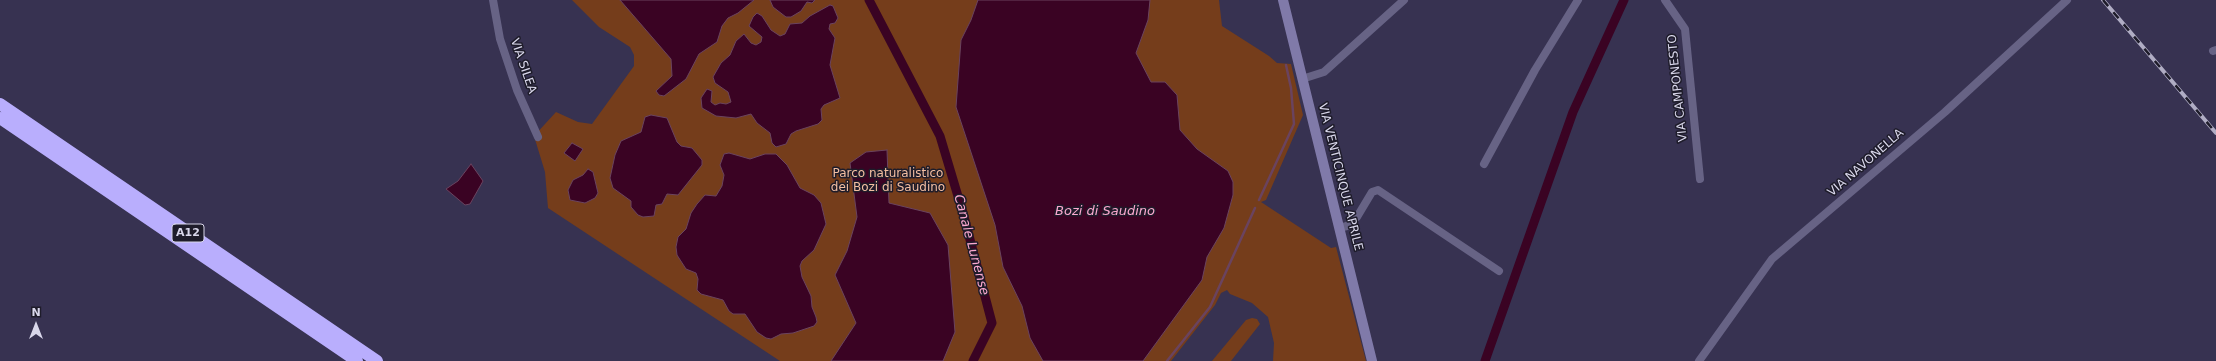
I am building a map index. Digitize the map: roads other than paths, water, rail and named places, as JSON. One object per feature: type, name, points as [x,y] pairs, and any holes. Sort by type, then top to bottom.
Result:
[{"type":"highway","name":"A12","points":[[0,104],[377,361]]},
{"type":"highway","name":"A12","points":[[0,118],[357,361]]},
{"type":"main road","name":"VIA VENTICINQUE APRILE","points":[[1283,0],[1372,361]]},
{"type":"street","name":"VIA SILEA","points":[[493,0],[500,39],[517,90],[538,137]]},
{"type":"street","points":[[1302,79],[1324,72],[1404,0]]},
{"type":"street","points":[[1484,164],[1536,70],[1578,0]]},
{"type":"street","name":"VIA CAMPONESTO","points":[[1665,0],[1685,29],[1700,179]]},
{"type":"street","name":"VIA NAVONELLA","points":[[1699,361],[1772,259],[1945,112],[2068,0]]},
{"type":"street","points":[[1339,228],[1347,226],[1357,217],[1372,192],[1378,190],[1499,271]]},
{"type":"water","points":[[620,0],[754,0],[738,13],[728,18],[722,26],[717,42],[699,54],[686,79],[664,96],[659,95],[656,91],[672,76],[671,59]]},
{"type":"water","points":[[770,0],[815,0],[812,3],[807,2],[801,11],[791,17],[786,17],[773,7]]},
{"type":"water","name":"Bozi di Saudino","points":[[978,0],[1150,0],[1148,20],[1136,53],[1151,82],[1165,82],[1177,95],[1180,130],[1197,149],[1228,171],[1233,182],[1233,195],[1224,228],[1207,257],[1202,280],[1143,361],[1043,361],[1030,338],[1022,306],[1003,267],[995,225],[956,107],[961,40],[971,20]]},
{"type":"water","points":[[830,5],[833,6],[838,18],[835,23],[830,24],[829,29],[835,38],[830,65],[840,98],[824,105],[821,109],[822,120],[818,124],[796,131],[791,134],[786,144],[776,147],[772,143],[770,133],[757,123],[751,114],[736,118],[716,116],[702,108],[701,98],[707,89],[712,91],[711,102],[715,105],[731,102],[728,92],[715,83],[713,77],[721,63],[730,55],[736,41],[744,34],[751,43],[756,45],[761,42],[762,37],[749,26],[753,17],[757,13],[762,16],[771,30],[780,36],[785,34],[790,24],[802,23],[810,16]]},
{"type":"water","points":[[651,115],[667,118],[677,142],[681,146],[692,148],[702,160],[702,165],[678,195],[667,194],[662,204],[656,205],[654,216],[643,217],[638,215],[631,207],[631,201],[613,188],[610,178],[615,155],[621,141],[641,132],[645,117]]},
{"type":"water","points":[[572,143],[583,149],[575,161],[564,153]]},
{"type":"water","points":[[887,150],[889,203],[930,213],[948,245],[955,332],[943,361],[831,361],[856,323],[835,275],[847,251],[857,217],[850,163],[866,152]]},
{"type":"water","points":[[729,153],[750,159],[765,154],[776,154],[787,165],[800,188],[814,195],[821,203],[826,224],[814,250],[802,261],[800,266],[802,277],[811,296],[812,307],[816,317],[817,322],[814,326],[793,333],[781,334],[771,339],[766,338],[757,332],[745,314],[733,314],[729,311],[723,300],[701,294],[697,290],[698,279],[696,273],[686,269],[677,255],[676,247],[678,237],[686,229],[691,213],[705,195],[716,196],[722,186],[724,175],[720,165],[724,154]]},
{"type":"water","points":[[471,164],[483,181],[470,204],[465,205],[446,189],[458,181]]},
{"type":"water","points":[[588,169],[593,172],[598,193],[595,198],[585,203],[570,200],[568,190],[573,180],[583,175]]},
{"type":"waterway","name":"Canale Lunense","points":[[869,0],[940,136],[963,213],[992,323],[973,361]]},
{"type":"waterway","points":[[1485,361],[1573,112],[1624,0]]},
{"type":"waterway","points":[[1259,200],[1294,124],[1291,88],[1286,65]]},
{"type":"waterway","points":[[1167,361],[1210,307],[1255,208]]},
{"type":"railway","points":[[2103,0],[2216,133]]},
{"type":"park label","name":"Parco naturalistico dei Bozi di Saudino","points":[[888,181]]}]
